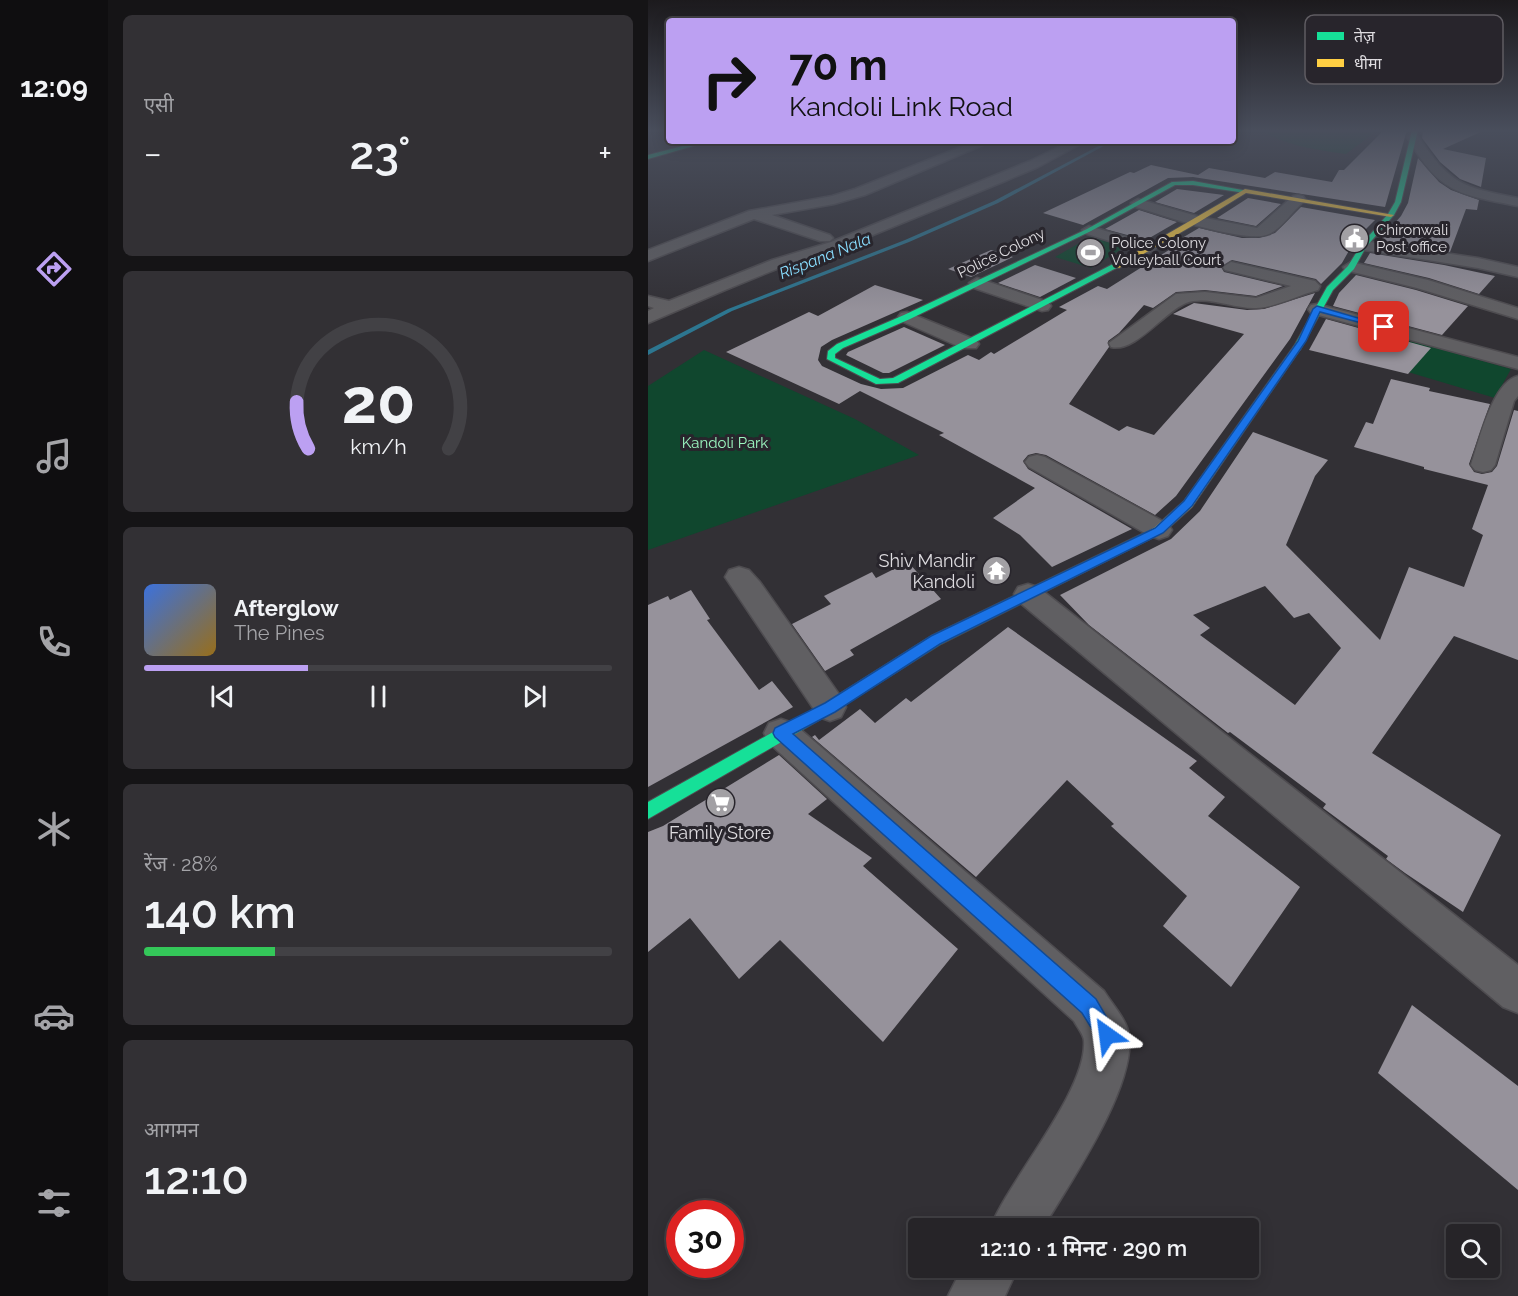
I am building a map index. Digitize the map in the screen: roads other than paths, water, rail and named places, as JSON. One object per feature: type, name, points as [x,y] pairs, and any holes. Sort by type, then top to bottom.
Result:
[{"type":"street","points":[[648,256],[721,225],[754,214],[834,200],[860,190]]},
{"type":"street","points":[[648,318],[778,263],[836,245],[965,190]]},
{"type":"street","name":"Police Colony","points":[[969,344],[895,381],[887,382],[879,382],[831,359],[831,353],[840,346],[907,317],[1089,230],[1162,190]]},
{"type":"street","name":"Police Colony","points":[[1241,190],[1391,215]]},
{"type":"street","points":[[648,811],[830,707],[936,640],[1159,530],[1188,504],[1302,341],[1317,309],[1330,290],[1351,267],[1363,246],[1391,215],[1401,190]]},
{"type":"street","points":[[1468,190],[1518,202]]},
{"type":"street","points":[[907,317],[969,344],[1197,221],[1245,191]]},
{"type":"street","points":[[926,193],[946,198]]},
{"type":"street","points":[[1138,203],[1197,221],[1249,233],[1262,233],[1298,199]]},
{"type":"street","points":[[754,214],[825,238]]},
{"type":"street","points":[[1089,230],[1148,248]]},
{"type":"street","points":[[1363,246],[1478,263],[1518,272]]},
{"type":"street","points":[[1231,267],[1330,290]]},
{"type":"street","points":[[1351,267],[1422,284],[1518,314]]},
{"type":"street","points":[[977,283],[1042,306]]},
{"type":"street","points":[[1118,343],[1182,298],[1205,297],[1256,303],[1274,299],[1309,285]]},
{"type":"street","points":[[648,301],[670,308]]},
{"type":"street","points":[[1317,309],[1518,363]]},
{"type":"street","points":[[1483,465],[1503,400],[1518,382]]},
{"type":"street","points":[[1037,462],[1159,530]]},
{"type":"street","points":[[739,577],[750,589],[830,707]]},
{"type":"street","points":[[1028,594],[1518,992]]},
{"type":"street","points":[[781,733],[1089,1006],[1107,1035],[1103,1074],[1075,1128],[1021,1218]]},
{"type":"street","points":[[975,1296],[986,1278]]},
{"type":"waterway","name":"Rispana Nala","points":[[648,353],[730,310],[907,241],[1018,190]]},
{"type":"place","name":"Chironwali Post office","points":[[1355,239]]},
{"type":"place","name":"Police Colony Volleyball Court","points":[[1090,252]]},
{"type":"place","name":"Shiv Mandir Kandoli","points":[[996,570]]},
{"type":"place","name":"Family Store","points":[[720,803]]},
{"type":"park label","name":"Kandoli Park","points":[[725,443]]}]
